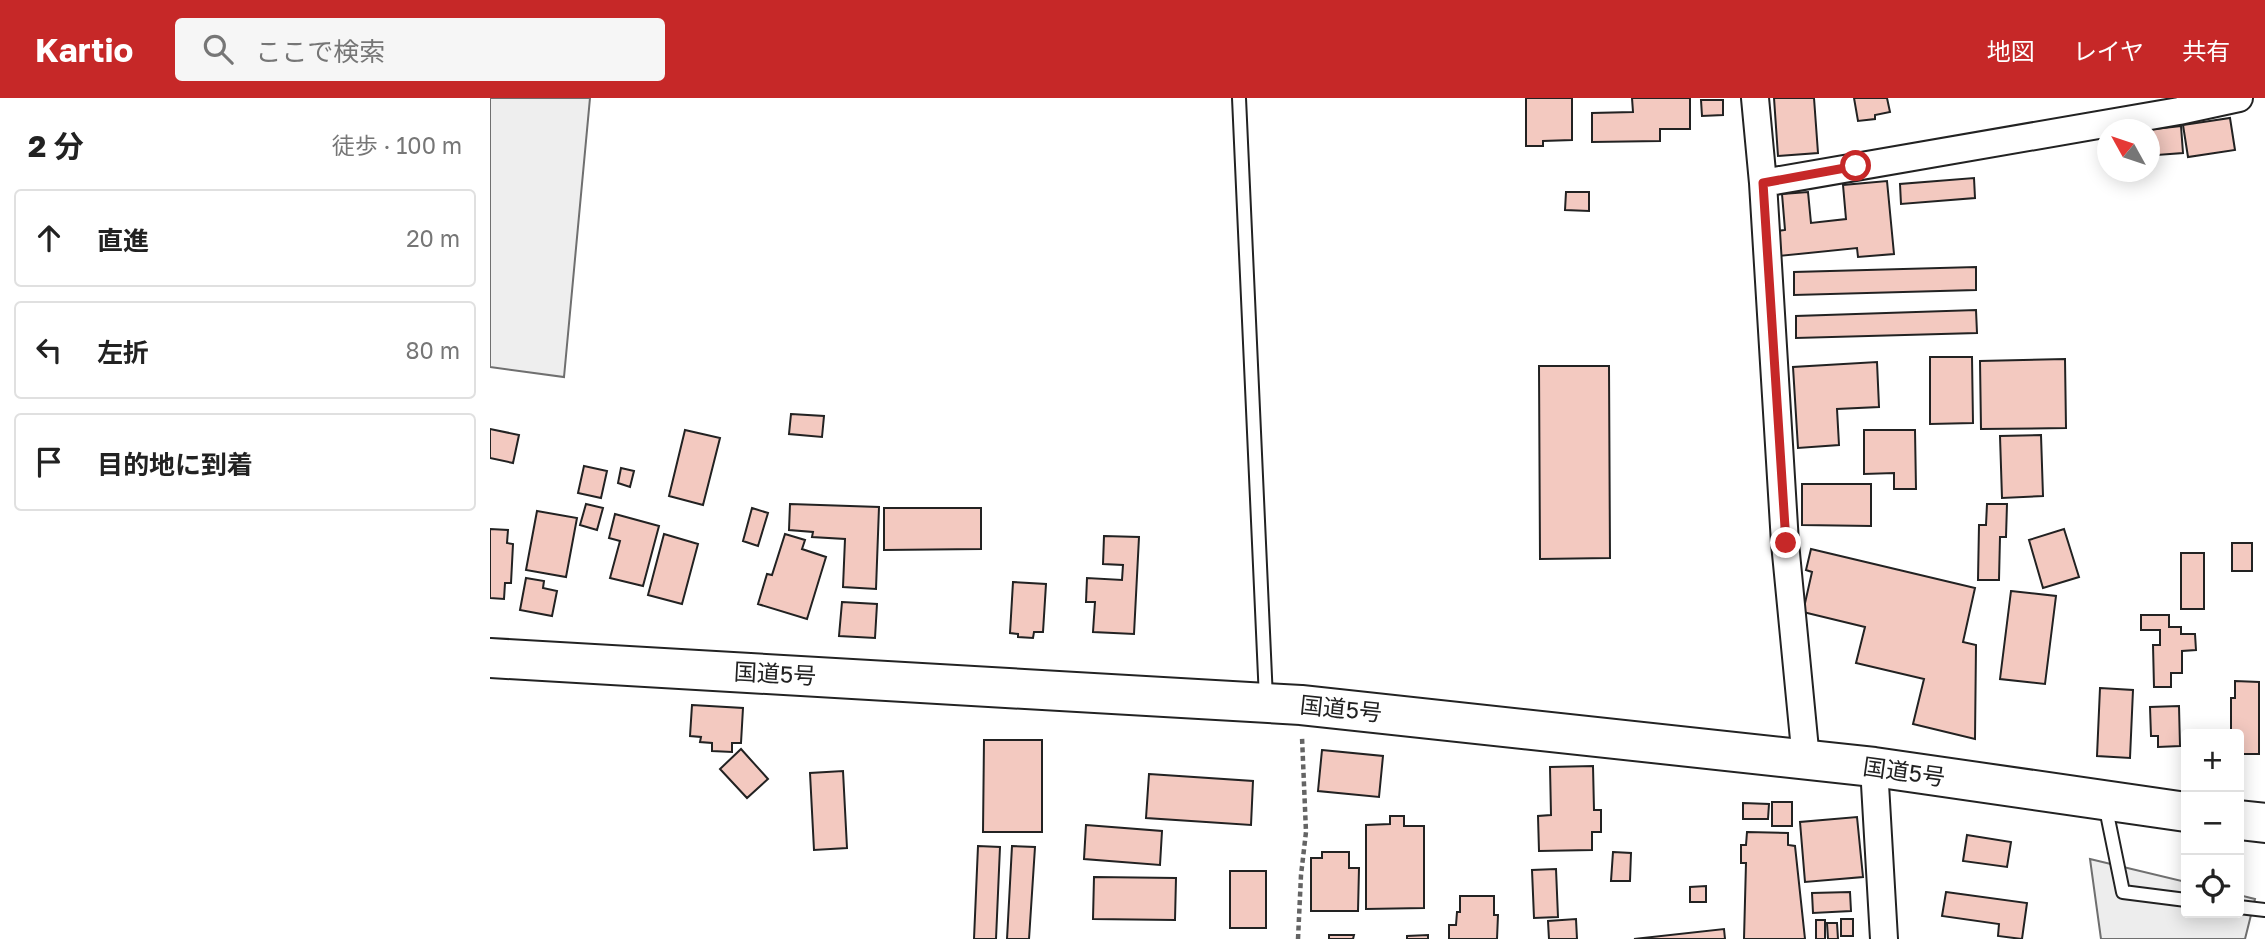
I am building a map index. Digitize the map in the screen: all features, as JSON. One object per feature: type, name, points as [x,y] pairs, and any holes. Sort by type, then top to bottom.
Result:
[{"type":"highway","name":"国道5号","points":[[490,658],[1284,704],[1874,767],[2181,811]]},
{"type":"highway","points":[[2244,821],[2265,823]]},
{"type":"street","points":[[1755,98],[1786,543],[1806,760]]},
{"type":"street","points":[[1763,183],[2178,105],[2239,98]]},
{"type":"street","points":[[1874,767],[1884,939]]},
{"type":"lane","points":[[1239,98],[1284,704]]},
{"type":"lane","points":[[2104,800],[2123,892],[2181,899]]},
{"type":"lane","points":[[2244,908],[2265,910]]},
{"type":"path","points":[[1284,704],[1306,832],[1298,939]]},
{"type":"shaded area","points":[[490,98],[590,98],[564,377],[490,367]]},
{"type":"shaded area","points":[[2090,859],[2181,881],[2181,918],[2244,918],[2244,896],[2255,899],[2245,939],[2101,939]]},
{"type":"building","points":[[1526,98],[1572,98],[1572,140],[1543,141],[1543,146],[1526,146]]},
{"type":"building","points":[[1632,98],[1690,98],[1690,129],[1660,129],[1660,141],[1592,142],[1592,113],[1633,112]]},
{"type":"building","points":[[1774,98],[1814,98],[1818,153],[1778,156]]},
{"type":"building","points":[[1854,98],[1887,98],[1890,112],[1875,115],[1875,119],[1858,121]]},
{"type":"building","points":[[1701,100],[1723,100],[1723,115],[1702,116]]},
{"type":"building","points":[[2230,118],[2235,150],[2188,157],[2183,125]]},
{"type":"building","points":[[2181,126],[2183,153],[2160,155],[2160,128]]},
{"type":"building","points":[[1974,178],[1975,198],[1901,204],[1900,184]]},
{"type":"building","points":[[1887,181],[1894,254],[1858,257],[1857,248],[1779,256],[1777,231],[1785,230],[1782,194],[1808,192],[1811,223],[1846,219],[1843,185]]},
{"type":"building","points":[[1566,192],[1589,192],[1589,211],[1565,210]]},
{"type":"building","points":[[1976,267],[1976,290],[1794,295],[1794,272]]},
{"type":"building","points":[[1976,310],[1977,333],[1796,338],[1796,316]]},
{"type":"building","points":[[1930,357],[1972,357],[1973,423],[1930,424]]},
{"type":"building","points":[[2065,359],[2066,428],[1981,429],[1980,361]]},
{"type":"building","points":[[1877,362],[1879,407],[1837,409],[1839,445],[1798,448],[1793,367]]},
{"type":"building","points":[[1539,366],[1609,366],[1610,558],[1540,559]]},
{"type":"building","points":[[791,414],[824,416],[822,437],[789,434]]},
{"type":"building","points":[[490,429],[519,435],[513,463],[490,458]]},
{"type":"building","points":[[685,430],[720,438],[703,505],[669,496]]},
{"type":"building","points":[[1864,430],[1915,430],[1916,489],[1894,489],[1894,473],[1864,474]]},
{"type":"building","points":[[2041,435],[2043,496],[2002,498],[2000,436]]},
{"type":"building","points":[[584,466],[607,471],[601,498],[578,493]]},
{"type":"building","points":[[621,468],[634,471],[630,487],[618,483]]},
{"type":"building","points":[[1802,484],[1871,484],[1871,526],[1802,525]]},
{"type":"building","points":[[586,504],[603,508],[597,530],[580,525]]},
{"type":"building","points":[[790,504],[879,507],[876,589],[843,587],[845,539],[812,537],[813,532],[789,530]]},
{"type":"building","points":[[1987,504],[2007,504],[2006,537],[2000,537],[1999,580],[1978,580],[1979,525],[1986,525]]},
{"type":"building","points":[[752,508],[768,513],[758,546],[743,541]]},
{"type":"building","points":[[884,508],[981,508],[981,549],[884,550]]},
{"type":"building","points":[[537,511],[577,518],[566,577],[526,570]]},
{"type":"building","points":[[615,514],[659,526],[643,586],[610,578],[620,541],[609,538]]},
{"type":"building","points":[[490,529],[508,530],[507,543],[513,544],[511,583],[505,583],[504,599],[490,598]]},
{"type":"building","points":[[2064,529],[2079,577],[2043,588],[2029,540]]},
{"type":"building","points":[[664,534],[698,544],[682,604],[648,595]]},
{"type":"building","points":[[785,534],[805,540],[802,549],[826,557],[807,619],[758,604],[767,574],[772,575]]},
{"type":"building","points":[[1104,536],[1139,537],[1134,634],[1093,632],[1095,602],[1086,602],[1087,578],[1122,580],[1123,565],[1103,564]]},
{"type":"building","points":[[2232,543],[2252,543],[2252,571],[2232,571]]},
{"type":"building","points":[[1811,549],[1975,588],[1963,642],[1976,645],[1975,739],[1913,724],[1924,679],[1856,663],[1865,627],[1803,612],[1812,572],[1806,570]]},
{"type":"building","points":[[2181,553],[2204,553],[2204,609],[2181,609]]},
{"type":"building","points":[[526,578],[544,581],[543,588],[557,591],[552,616],[520,610]]},
{"type":"building","points":[[1013,582],[1046,584],[1043,632],[1034,632],[1033,638],[1018,637],[1018,634],[1010,633]]},
{"type":"building","points":[[2011,591],[2056,596],[2045,684],[2000,679]]},
{"type":"building","points":[[842,602],[877,604],[875,638],[839,636]]},
{"type":"building","points":[[2141,615],[2169,615],[2169,627],[2181,627],[2181,634],[2195,634],[2196,650],[2182,651],[2182,673],[2171,673],[2171,687],[2154,687],[2153,645],[2160,645],[2160,630],[2141,630]]},
{"type":"building","points":[[2235,681],[2259,682],[2259,754],[2244,754],[2244,729],[2231,729],[2231,698],[2235,698]]},
{"type":"building","points":[[2100,688],[2133,690],[2130,758],[2097,756]]},
{"type":"building","points":[[692,705],[743,708],[741,743],[732,743],[732,752],[712,751],[712,743],[700,742],[701,737],[690,736]]},
{"type":"building","points":[[2179,706],[2180,746],[2158,747],[2158,736],[2151,736],[2150,707]]},
{"type":"building","points":[[984,740],[1042,740],[1042,832],[983,832]]},
{"type":"building","points":[[741,749],[768,779],[747,798],[720,769]]},
{"type":"building","points":[[1322,750],[1383,756],[1379,797],[1318,791]]},
{"type":"building","points":[[1593,766],[1594,810],[1601,810],[1601,832],[1592,832],[1592,850],[1539,851],[1538,816],[1551,815],[1550,767]]},
{"type":"building","points":[[843,771],[847,848],[814,850],[810,773]]},
{"type":"building","points":[[1149,774],[1253,781],[1251,825],[1146,818]]},
{"type":"building","points":[[1772,802],[1792,802],[1792,826],[1772,826]]},
{"type":"building","points":[[1743,803],[1769,804],[1768,819],[1743,819]]},
{"type":"building","points":[[1390,816],[1404,816],[1404,826],[1424,826],[1424,908],[1366,909],[1366,825],[1390,824]]},
{"type":"building","points":[[1857,817],[1863,877],[1805,882],[1800,822]]},
{"type":"building","points":[[1086,825],[1162,831],[1160,865],[1084,859]]},
{"type":"building","points":[[1747,832],[1788,833],[1788,845],[1795,846],[1805,939],[1744,939],[1746,863],[1741,863],[1741,845],[1746,845]]},
{"type":"building","points":[[1967,835],[2011,842],[2007,867],[1963,861]]},
{"type":"building","points":[[978,846],[1000,847],[996,939],[974,939]]},
{"type":"building","points":[[1012,846],[1035,847],[1029,939],[1007,939]]},
{"type":"building","points":[[1322,852],[1349,852],[1349,868],[1359,868],[1358,911],[1311,911],[1311,858],[1322,858]]},
{"type":"building","points":[[1613,852],[1631,853],[1630,881],[1611,881]]},
{"type":"building","points":[[1556,869],[1558,917],[1534,918],[1532,870]]},
{"type":"building","points":[[1230,871],[1266,871],[1266,928],[1230,928]]},
{"type":"building","points":[[1094,877],[1176,878],[1175,920],[1093,919]]},
{"type":"building","points":[[1706,886],[1706,902],[1690,902],[1690,887]]},
{"type":"building","points":[[1850,892],[1851,911],[1813,913],[1812,893]]},
{"type":"building","points":[[1946,892],[2027,903],[2022,939],[1998,936],[1999,924],[1942,916]]},
{"type":"building","points":[[1460,896],[1494,896],[1494,915],[1498,915],[1497,939],[1449,939],[1449,925],[1456,925],[1457,912],[1460,912]]},
{"type":"building","points":[[1576,919],[1577,939],[1549,939],[1548,921]]},
{"type":"building","points":[[1841,919],[1853,919],[1853,936],[1841,936]]},
{"type":"building","points":[[1816,920],[1825,920],[1825,939],[1816,939]]},
{"type":"building","points":[[1827,923],[1837,923],[1838,939],[1828,939]]},
{"type":"building","points":[[1724,929],[1725,939],[1634,939]]},
{"type":"building","points":[[1329,935],[1354,935],[1353,939],[1329,939]]},
{"type":"building","points":[[1428,935],[1428,939],[1407,939],[1407,936]]},
{"type":"route","points":[[1786,543],[1763,183],[1856,166]]}]
